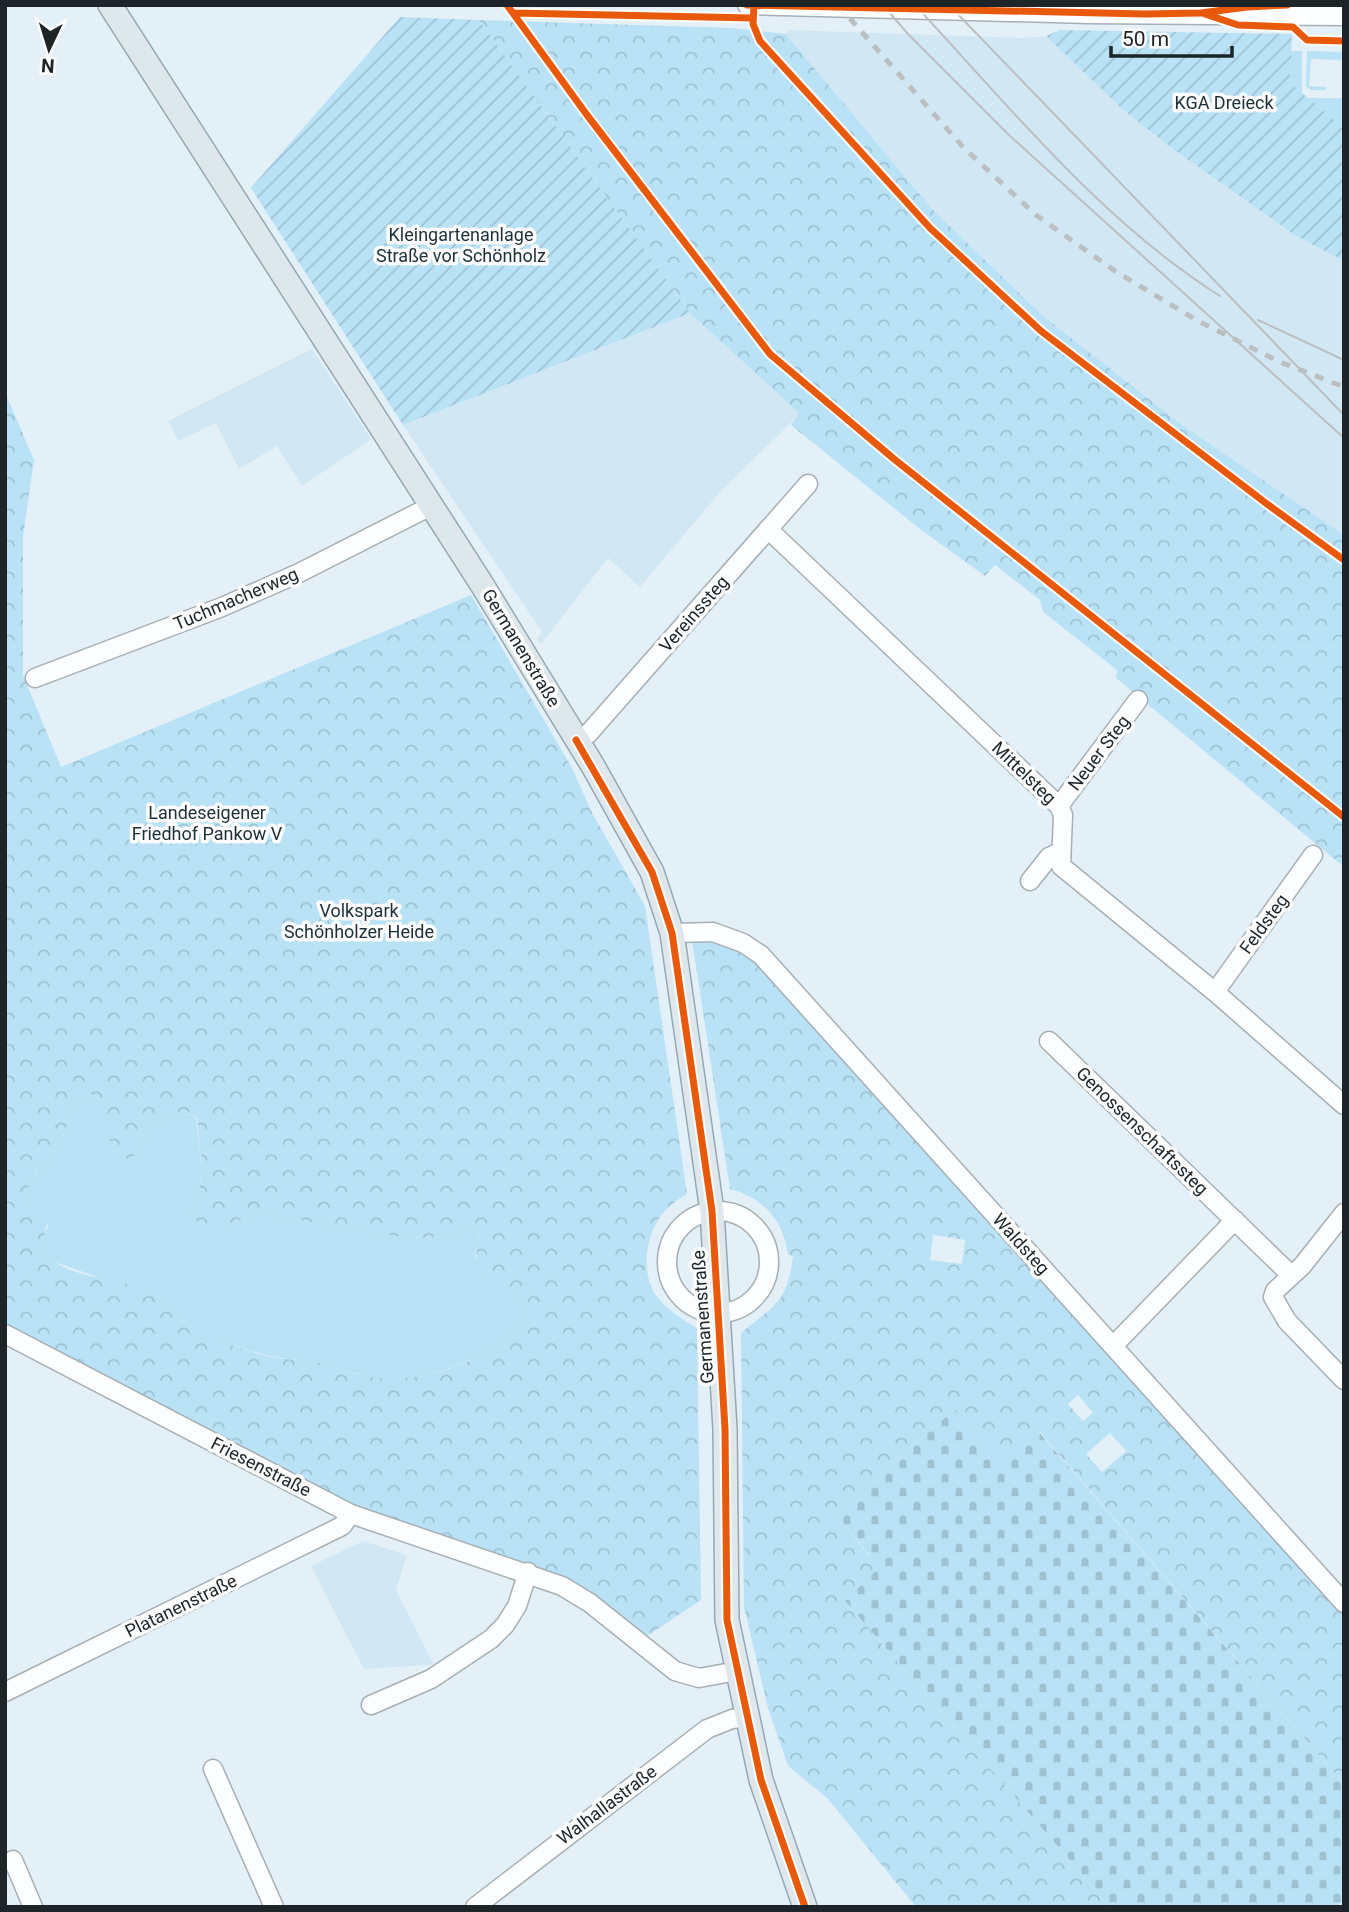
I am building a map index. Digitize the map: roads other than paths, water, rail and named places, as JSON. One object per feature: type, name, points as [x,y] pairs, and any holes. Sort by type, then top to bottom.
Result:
[{"type":"main road","name":"Germanenstraße","points":[[110,5],[481,583],[652,872],[672,933],[712,1212],[725,1434],[727,1620],[761,1780],[805,1907]]},
{"type":"street","points":[[747,5],[1088,14],[1202,9],[1344,16]]},
{"type":"street","name":"Vereinssteg","points":[[576,740],[588,734],[808,484]]},
{"type":"street","name":"Tuchmacherweg","points":[[36,678],[265,588],[355,546],[431,506]]},
{"type":"street","name":"Mittelsteg","points":[[768,529],[1059,806],[1063,815],[1060,852]]},
{"type":"street","name":"Neuer Steg","points":[[1059,806],[1138,700]]},
{"type":"street","points":[[1030,881],[1049,857],[1060,852],[1061,866],[1215,992],[1344,1105]]},
{"type":"street","name":"Feldsteg","points":[[1215,992],[1313,855]]},
{"type":"street","name":"Waldsteg","points":[[672,933],[713,932],[743,943],[761,955],[1344,1603]]},
{"type":"street","name":"Genossenschaftssteg","points":[[1049,1041],[1291,1275]]},
{"type":"street","name":"Germanenstraße","points":[[712,1212],[741,1216],[754,1225],[763,1237],[769,1258],[767,1278],[753,1299],[732,1311],[720,1313],[707,1311],[684,1299],[674,1288],[667,1259],[670,1244],[677,1232],[699,1215],[712,1212]]},
{"type":"street","points":[[1344,1213],[1302,1266],[1275,1291],[1273,1297],[1296,1330],[1344,1380]]},
{"type":"street","points":[[1113,1346],[1235,1220]]},
{"type":"street","name":"Friesenstraße","points":[[5,1334],[351,1514],[528,1572],[562,1586],[590,1603],[675,1671],[699,1678],[737,1671]]},
{"type":"street","name":"Platanenstraße","points":[[5,1692],[342,1526],[351,1514]]},
{"type":"street","points":[[371,1705],[431,1679],[491,1639],[505,1625],[517,1605],[528,1572]]},
{"type":"street","name":"Walhallastraße","points":[[475,1907],[707,1729],[732,1719],[747,1717]]},
{"type":"street","points":[[213,1769],[274,1907]]},
{"type":"street","points":[[13,1860],[33,1907]]},
{"type":"tram line","points":[[883,5],[908,34],[1010,136],[1344,438]]},
{"type":"tram line","points":[[915,5],[1058,161],[1096,198],[1177,266],[1220,296]]},
{"type":"tram line","points":[[949,5],[1344,415]]},
{"type":"tram line","points":[[1258,320],[1344,360]]},
{"type":"railway","points":[[838,5],[964,148],[1036,215],[1115,271],[1198,321],[1280,362],[1344,387]]},
{"type":"park label","name":"KGA Dreieck","points":[[1224,103]]},
{"type":"park label","name":"Kleingartenanlage Straße vor Schönholz","points":[[461,245]]},
{"type":"park label","name":"Landeseigener Friedhof Pankow V","points":[[207,823]]},
{"type":"park label","name":"Volkspark Schönholzer Heide","points":[[359,921]]}]
